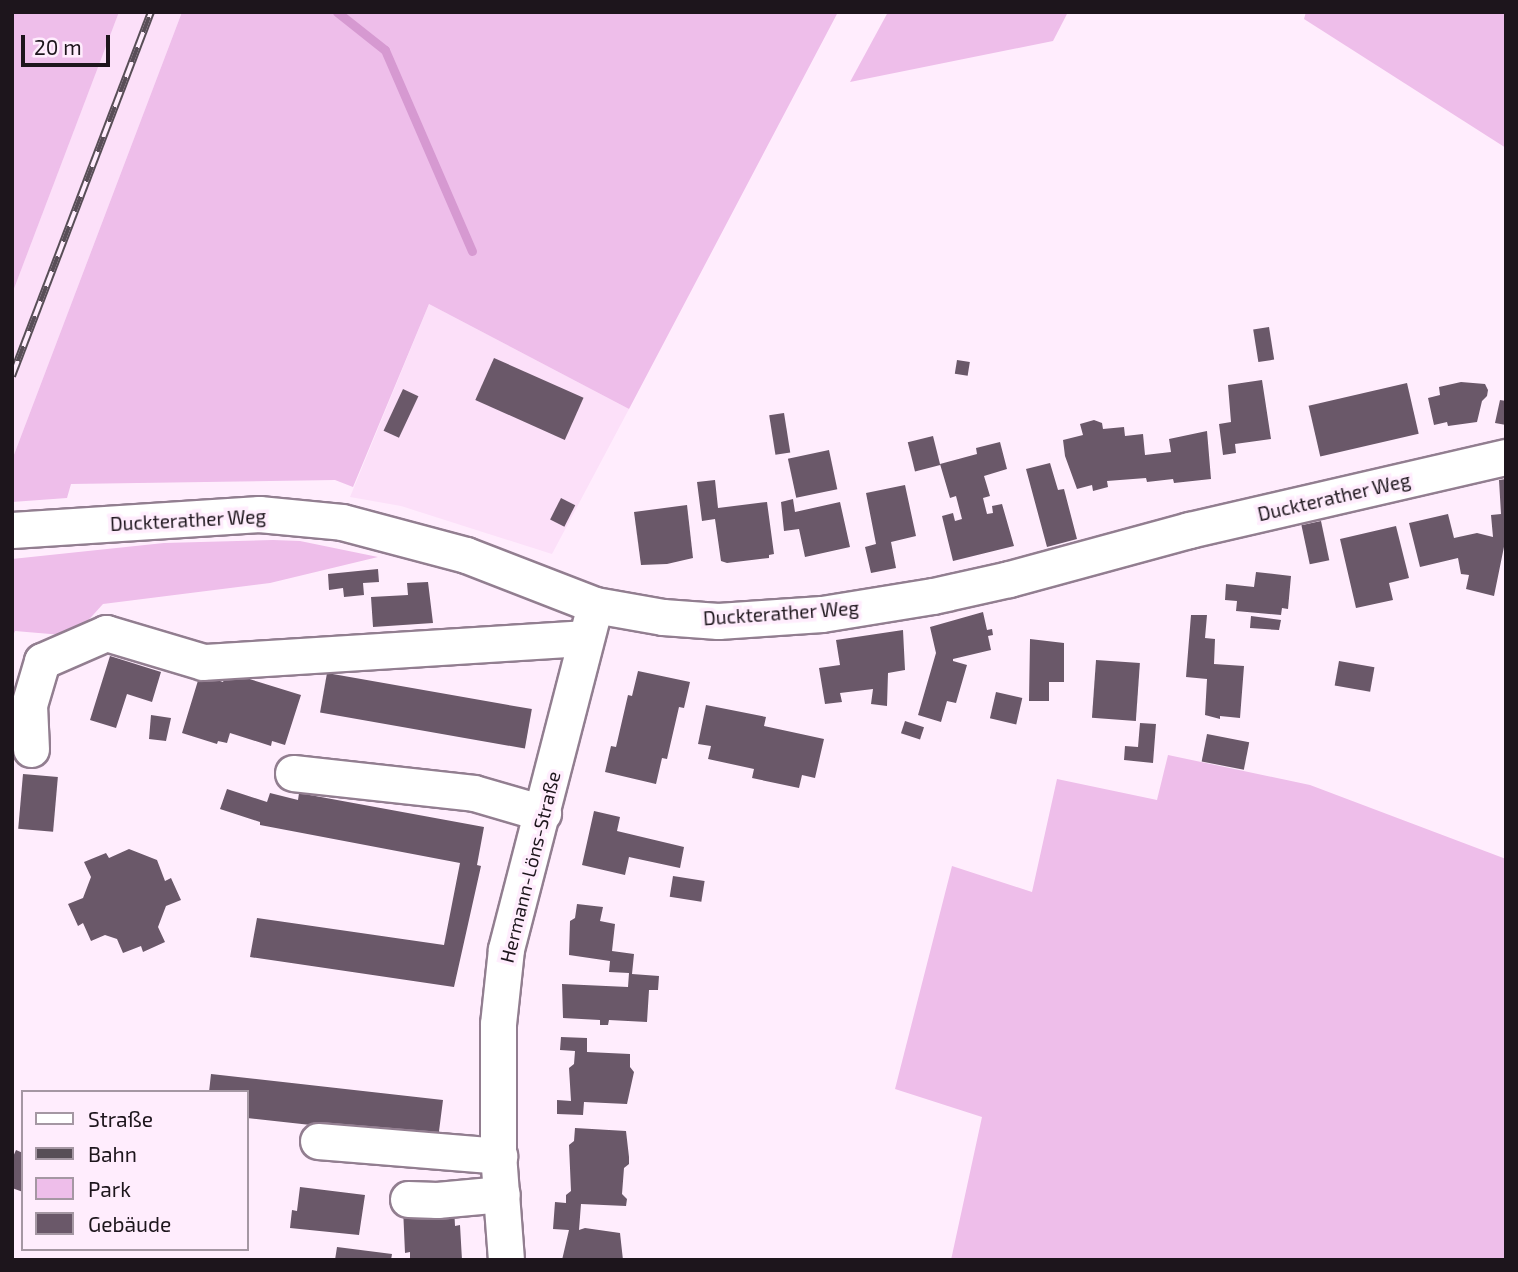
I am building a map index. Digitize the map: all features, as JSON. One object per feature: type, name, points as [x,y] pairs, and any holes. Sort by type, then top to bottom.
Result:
[{"type":"street","name":"Duckterather Weg","points":[[12,530],[259,514],[342,522],[466,555],[595,605],[663,617],[718,621],[847,610],[1009,579],[1189,530],[1506,457]]},
{"type":"street","name":"Hermann-Löns-Straße","points":[[506,1260],[499,1156],[498,1024],[506,949],[595,605]]},
{"type":"street","points":[[31,749],[29,705],[43,661],[106,633],[203,662],[585,638]]},
{"type":"street","points":[[293,773],[474,793],[543,813]]},
{"type":"street","points":[[318,1141],[499,1156]]},
{"type":"street","points":[[408,1199],[437,1200],[502,1194]]},
{"type":"shaded area","points":[[119,12],[182,12],[12,460],[12,294]]},
{"type":"shaded area","points":[[429,304],[629,409],[552,554],[401,506],[350,497]]},
{"type":"green space","points":[[12,12],[119,12],[12,294]]},
{"type":"green space","points":[[182,12],[838,12],[629,409],[429,304],[353,487],[335,480],[71,484],[67,498],[12,502],[12,460]]},
{"type":"green space","points":[[888,12],[1068,12],[1053,41],[850,82]]},
{"type":"green space","points":[[1306,12],[1506,12],[1506,148],[1304,19]]},
{"type":"green space","points":[[300,541],[378,557],[270,583],[103,604],[74,636],[15,631],[12,638],[12,559],[164,543]]},
{"type":"green space","points":[[1168,755],[1310,785],[1506,859],[1506,1260],[951,1260],[982,1117],[895,1089],[952,866],[1032,892],[1057,779],[1157,800]]},
{"type":"building","points":[[1269,327],[1274,360],[1258,362],[1253,330]]},
{"type":"building","points":[[494,358],[584,398],[565,440],[475,400]]},
{"type":"building","points":[[957,360],[970,362],[968,376],[955,374]]},
{"type":"building","points":[[1262,380],[1271,439],[1235,444],[1236,453],[1223,455],[1219,424],[1231,422],[1228,385]]},
{"type":"building","points":[[1461,382],[1485,384],[1488,390],[1477,422],[1434,425],[1428,398],[1440,395],[1439,387]]},
{"type":"building","points":[[1407,383],[1419,434],[1320,456],[1309,406]]},
{"type":"building","points":[[403,389],[418,396],[399,438],[384,431]]},
{"type":"building","points":[[1500,400],[1506,401],[1506,425],[1495,423]]},
{"type":"building","points":[[784,413],[790,453],[775,455],[769,415]]},
{"type":"building","points":[[1094,420],[1102,423],[1103,429],[1124,427],[1125,436],[1143,434],[1145,455],[1171,452],[1169,439],[1207,431],[1211,479],[1174,483],[1173,479],[1147,482],[1146,478],[1107,481],[1108,487],[1093,491],[1092,485],[1077,489],[1065,456],[1063,440],[1083,435],[1080,424]]},
{"type":"building","points":[[933,436],[940,465],[915,471],[908,442]]},
{"type":"building","points":[[1000,442],[1007,469],[984,476],[990,496],[983,498],[987,514],[993,513],[992,506],[1002,504],[1014,546],[953,561],[942,516],[953,513],[955,521],[962,519],[956,496],[950,498],[940,464],[977,454],[976,448]]},
{"type":"building","points":[[829,450],[837,489],[796,498],[788,459]]},
{"type":"building","points":[[1050,463],[1058,490],[1064,489],[1077,539],[1047,547],[1026,469]]},
{"type":"building","points":[[1506,479],[1506,537],[1494,596],[1466,589],[1469,575],[1461,574],[1458,558],[1420,567],[1409,523],[1448,514],[1454,538],[1477,533],[1493,537],[1491,515],[1501,514],[1499,480]]},
{"type":"building","points":[[715,480],[718,508],[767,502],[774,554],[769,555],[769,558],[727,563],[721,561],[715,519],[702,521],[697,482]]},
{"type":"building","points":[[905,485],[916,536],[891,542],[896,568],[871,573],[865,547],[876,544],[866,493]]},
{"type":"building","points":[[561,498],[575,505],[564,527],[550,519]]},
{"type":"building","points":[[793,499],[795,512],[840,502],[850,547],[805,557],[799,529],[784,531],[781,502]]},
{"type":"building","points":[[687,505],[693,558],[667,564],[641,565],[634,512]]},
{"type":"building","points":[[1321,521],[1329,560],[1310,564],[1301,525]]},
{"type":"building","points":[[1396,526],[1409,578],[1389,583],[1393,600],[1356,608],[1340,539]]},
{"type":"building","points":[[378,569],[379,582],[363,583],[364,595],[344,597],[343,588],[329,590],[328,574]]},
{"type":"building","points":[[1256,572],[1291,576],[1288,609],[1282,608],[1281,615],[1236,611],[1237,601],[1225,600],[1226,584],[1254,587]]},
{"type":"building","points":[[428,582],[433,623],[373,627],[371,597],[408,595],[407,583]]},
{"type":"building","points":[[983,612],[987,630],[992,629],[993,635],[988,636],[991,650],[953,659],[967,665],[956,703],[947,701],[941,722],[918,715],[936,653],[930,627]]},
{"type":"building","points":[[1191,615],[1207,615],[1205,638],[1215,639],[1214,664],[1244,666],[1240,718],[1220,716],[1220,719],[1205,715],[1207,679],[1186,677]]},
{"type":"building","points":[[1251,616],[1281,620],[1279,630],[1250,628]]},
{"type":"building","points":[[903,630],[905,670],[888,673],[887,706],[871,704],[873,689],[840,693],[842,702],[825,704],[819,668],[840,665],[836,640]]},
{"type":"building","points":[[1030,639],[1064,643],[1064,682],[1049,682],[1049,701],[1029,701]]},
{"type":"building","points":[[110,656],[161,672],[152,702],[127,694],[116,728],[90,720]]},
{"type":"building","points":[[1096,660],[1140,663],[1136,721],[1092,718]]},
{"type":"building","points":[[1339,661],[1374,667],[1370,692],[1335,686]]},
{"type":"building","points":[[638,671],[690,682],[684,708],[679,707],[667,759],[662,758],[656,784],[605,772],[611,746],[616,747],[628,695],[632,696]]},
{"type":"building","points":[[227,672],[301,695],[285,745],[272,741],[271,746],[230,733],[227,743],[218,741],[217,744],[182,733],[200,674],[223,682]]},
{"type":"building","points":[[327,673],[532,709],[525,749],[320,712]]},
{"type":"building","points":[[996,692],[1022,698],[1016,724],[990,718]]},
{"type":"building","points":[[706,705],[766,717],[764,726],[824,739],[815,778],[802,775],[799,788],[752,778],[754,769],[708,759],[711,746],[698,744]]},
{"type":"building","points":[[151,715],[171,718],[166,741],[149,739]]},
{"type":"building","points":[[905,721],[924,727],[920,740],[901,733]]},
{"type":"building","points":[[1140,723],[1156,724],[1153,763],[1124,760],[1125,746],[1138,747]]},
{"type":"building","points":[[1207,734],[1249,742],[1244,770],[1202,761]]},
{"type":"building","points":[[23,774],[58,777],[53,832],[18,829]]},
{"type":"building","points":[[227,789],[267,802],[270,793],[298,800],[299,793],[484,827],[477,865],[481,866],[454,987],[250,957],[257,918],[444,945],[460,863],[260,825],[260,822],[220,809]]},
{"type":"building","points":[[594,811],[620,817],[617,831],[684,847],[680,868],[629,857],[625,875],[582,865]]},
{"type":"building","points":[[129,849],[157,860],[165,881],[171,878],[181,900],[166,906],[158,927],[165,942],[143,952],[141,946],[123,953],[117,939],[105,935],[91,941],[83,923],[78,926],[68,904],[83,898],[91,877],[84,862],[106,853],[109,858]]},
{"type":"building","points":[[673,876],[705,881],[701,902],[670,897]]},
{"type":"building","points":[[577,904],[603,907],[600,921],[615,924],[612,951],[634,954],[632,974],[659,976],[658,990],[649,990],[647,1022],[609,1020],[608,1025],[600,1025],[600,1020],[563,1018],[562,984],[628,987],[629,973],[609,972],[610,961],[569,955],[570,921],[575,918]]},
{"type":"building","points":[[561,1037],[587,1038],[587,1052],[630,1054],[630,1067],[634,1072],[627,1104],[584,1102],[583,1115],[557,1114],[557,1100],[571,1101],[569,1068],[574,1064],[575,1051],[560,1050]]},
{"type":"building","points":[[211,1074],[443,1100],[438,1139],[248,1118],[248,1090],[209,1090]]},
{"type":"building","points":[[575,1128],[626,1131],[629,1164],[624,1168],[622,1194],[627,1199],[626,1206],[581,1204],[579,1230],[585,1228],[620,1233],[623,1260],[562,1260],[569,1230],[553,1229],[555,1202],[566,1203],[566,1195],[571,1191],[569,1145],[574,1141]]},
{"type":"building","points":[[16,1150],[21,1152],[21,1191],[12,1188],[12,1159]]},
{"type":"building","points":[[300,1187],[365,1195],[359,1235],[290,1228],[292,1210],[297,1211]]},
{"type":"building","points":[[454,1205],[455,1226],[460,1225],[462,1260],[410,1260],[410,1252],[405,1253],[403,1208]]},
{"type":"building","points":[[337,1247],[392,1254],[391,1260],[335,1260]]},
{"type":"waterway","points":[[337,12],[385,50],[472,251]]},
{"type":"railway","points":[[12,376],[151,12]]}]
